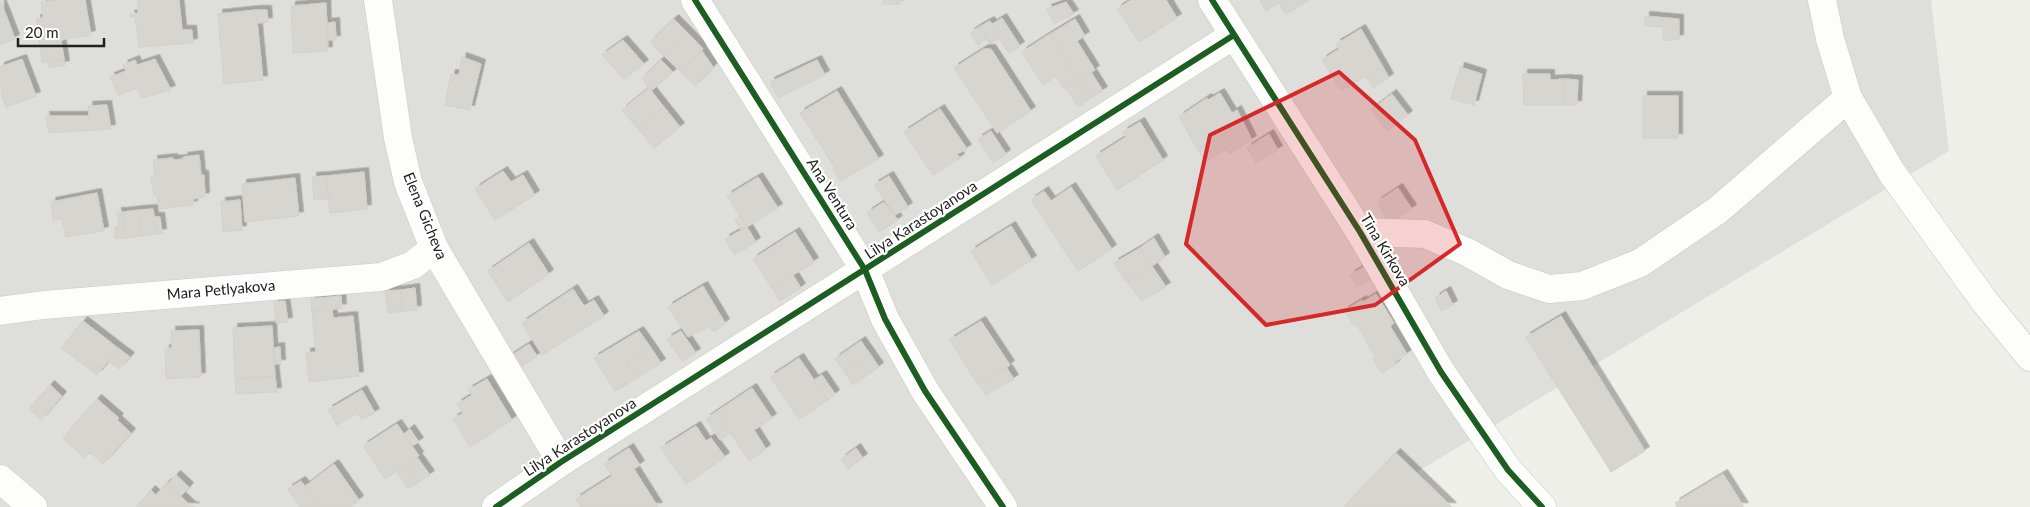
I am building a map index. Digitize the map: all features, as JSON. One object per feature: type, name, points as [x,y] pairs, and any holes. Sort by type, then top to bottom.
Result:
[{"type":"street","name":"Elena Gicheva","points":[[378,0],[398,138],[408,182],[434,248],[561,462]]},
{"type":"street","name":"Ana Ventura","points":[[696,0],[865,270],[885,319],[925,391],[1003,507]]},
{"type":"street","name":"Tina Kirkova","points":[[1212,0],[1360,232],[1441,372],[1508,470],[1542,507]]},
{"type":"street","points":[[1822,0],[1830,39],[1848,98],[1892,173],[1985,302],[2030,357]]},
{"type":"street","name":"Lilya Karastoyanova","points":[[496,507],[561,462],[1234,35]]},
{"type":"street","points":[[1360,232],[1425,234],[1467,252],[1508,275],[1548,289],[1582,286],[1640,263],[1718,210],[1848,98]]},
{"type":"street","name":"Mara Petlyakova","points":[[0,311],[44,305],[381,277],[413,265],[434,248]]},
{"type":"street","points":[[0,479],[33,507]]},
{"type":"highlighted area","points":[[1339,72],[1415,140],[1460,244],[1375,305],[1266,325],[1186,244],[1210,135]]},
{"type":"shaded area","points":[[0,0],[1931,0],[1949,151],[1359,507],[0,507]]},
{"type":"building","points":[[85,0],[91,35],[61,40],[64,59],[42,63],[36,19],[43,18],[41,2]]},
{"type":"building","points":[[138,0],[179,0],[182,30],[192,30],[193,43],[139,47],[135,17],[130,15],[138,14]]},
{"type":"building","points":[[883,0],[900,0],[900,4],[883,4]]},
{"type":"building","points":[[1131,0],[1166,0],[1177,18],[1139,42],[1117,9]]},
{"type":"building","points":[[1260,0],[1284,0],[1266,11]]},
{"type":"building","points":[[1284,0],[1309,0],[1286,14],[1279,3]]},
{"type":"building","points":[[0,1],[6,15],[0,17]]},
{"type":"building","points":[[1066,2],[1074,14],[1054,24],[1047,9]]},
{"type":"building","points":[[326,3],[328,51],[293,53],[291,6]]},
{"type":"building","points":[[256,10],[267,10],[268,22],[257,23]]},
{"type":"building","points":[[256,10],[263,80],[224,84],[218,14]]},
{"type":"building","points":[[6,15],[15,39],[0,45],[0,17]]},
{"type":"building","points":[[1645,16],[1679,19],[1679,39],[1663,41],[1664,27],[1645,26]]},
{"type":"building","points":[[1002,18],[1020,46],[1009,53],[991,25]]},
{"type":"building","points":[[674,19],[689,34],[665,57],[650,42]]},
{"type":"building","points":[[1075,19],[1085,36],[1077,41],[1095,70],[1079,80],[1050,34]]},
{"type":"building","points":[[990,21],[1000,38],[989,44],[979,27]]},
{"type":"building","points":[[335,22],[336,40],[328,40],[327,23]]},
{"type":"building","points":[[979,27],[986,39],[978,45],[970,33]]},
{"type":"building","points":[[1361,29],[1383,67],[1341,91],[1322,60],[1339,49],[1336,44]]},
{"type":"building","points":[[689,34],[703,49],[681,72],[665,57]]},
{"type":"building","points":[[1050,34],[1079,80],[1064,89],[1056,76],[1043,85],[1022,52]]},
{"type":"building","points":[[623,40],[644,64],[624,79],[602,55]]},
{"type":"building","points":[[984,49],[991,49],[1031,111],[997,133],[954,68]]},
{"type":"building","points":[[702,51],[713,67],[695,86],[681,72]]},
{"type":"building","points":[[462,57],[481,64],[470,110],[445,105],[451,74],[459,75]]},
{"type":"building","points":[[22,59],[36,96],[6,107],[1,93],[3,92],[0,84],[0,67]]},
{"type":"building","points":[[64,59],[65,65],[49,68],[47,62]]},
{"type":"building","points":[[155,59],[171,90],[142,98],[137,88],[118,95],[110,77],[126,71],[123,65],[135,60],[137,65]]},
{"type":"building","points":[[661,60],[673,72],[651,91],[642,78]]},
{"type":"building","points":[[817,60],[825,75],[778,98],[770,82]]},
{"type":"building","points":[[1383,67],[1389,78],[1373,88],[1366,77]]},
{"type":"building","points":[[1460,67],[1482,74],[1474,105],[1451,99]]},
{"type":"building","points":[[1091,72],[1103,91],[1091,98],[1079,80]]},
{"type":"building","points":[[1523,74],[1550,74],[1550,80],[1565,79],[1565,105],[1524,105]]},
{"type":"building","points":[[1565,79],[1578,80],[1577,105],[1565,105]]},
{"type":"building","points":[[1079,80],[1091,98],[1078,107],[1066,88]]},
{"type":"building","points":[[649,88],[664,107],[638,129],[622,110]]},
{"type":"building","points":[[837,91],[879,159],[840,181],[833,170],[835,168],[800,113]]},
{"type":"building","points":[[1220,93],[1232,113],[1237,110],[1252,140],[1229,154],[1219,137],[1198,150],[1179,117],[1207,98],[1208,100]]},
{"type":"building","points":[[1392,94],[1408,115],[1387,131],[1371,110]]},
{"type":"building","points":[[1643,96],[1678,96],[1678,138],[1643,138]]},
{"type":"building","points":[[107,105],[111,129],[49,133],[45,116],[89,116],[88,106]]},
{"type":"building","points":[[664,107],[680,127],[654,148],[638,129]]},
{"type":"building","points":[[940,109],[967,149],[957,154],[960,158],[933,175],[904,132]]},
{"type":"building","points":[[1140,122],[1163,160],[1117,190],[1096,156],[1126,137],[1123,132]]},
{"type":"building","points":[[991,131],[1006,154],[993,163],[978,139]]},
{"type":"building","points":[[1269,134],[1278,150],[1256,163],[1247,148]]},
{"type":"building","points":[[1219,137],[1226,150],[1205,162],[1198,150]]},
{"type":"building","points":[[199,155],[201,175],[204,175],[205,197],[193,199],[193,205],[159,209],[157,195],[154,195],[151,176],[155,176],[153,160],[184,159],[183,157]]},
{"type":"building","points":[[503,171],[511,182],[523,175],[535,195],[495,220],[475,189]]},
{"type":"building","points":[[364,172],[367,209],[330,213],[326,176]]},
{"type":"building","points":[[326,176],[328,199],[314,200],[312,177]]},
{"type":"building","points":[[889,176],[908,207],[895,215],[874,185]]},
{"type":"building","points":[[758,177],[778,208],[747,227],[727,196]]},
{"type":"building","points":[[295,178],[299,216],[245,222],[242,184]]},
{"type":"building","points":[[1071,187],[1112,249],[1078,271],[1031,200],[1044,191],[1051,201]]},
{"type":"building","points":[[1398,188],[1412,209],[1389,223],[1377,202]]},
{"type":"building","points":[[97,193],[104,231],[66,237],[62,219],[53,220],[51,202]]},
{"type":"building","points":[[240,200],[242,230],[223,232],[221,202]]},
{"type":"building","points":[[884,202],[898,220],[879,232],[867,213]]},
{"type":"building","points":[[153,209],[156,234],[141,236],[139,210]]},
{"type":"building","points":[[139,210],[141,236],[126,238],[123,212]]},
{"type":"building","points":[[117,212],[123,212],[126,238],[115,238],[115,227],[119,226]]},
{"type":"building","points":[[740,216],[747,227],[741,230],[735,220]]},
{"type":"building","points":[[153,217],[160,217],[162,233],[156,234]]},
{"type":"building","points":[[1011,226],[1032,260],[992,285],[971,251]]},
{"type":"building","points":[[747,227],[756,242],[735,255],[725,239]]},
{"type":"building","points":[[795,232],[814,262],[772,288],[753,259]]},
{"type":"building","points":[[1154,238],[1165,257],[1151,267],[1140,248]]},
{"type":"building","points":[[529,243],[549,274],[508,302],[488,271]]},
{"type":"building","points":[[1140,248],[1151,267],[1126,282],[1114,263]]},
{"type":"building","points":[[1152,266],[1166,287],[1141,301],[1127,282]]},
{"type":"building","points":[[1364,267],[1371,280],[1357,287],[1350,275]]},
{"type":"building","points":[[793,275],[801,288],[780,301],[772,288]]},
{"type":"building","points":[[703,286],[725,323],[714,332],[710,326],[688,337],[668,307]]},
{"type":"building","points":[[415,288],[417,310],[403,311],[401,290]]},
{"type":"building","points":[[573,289],[584,306],[594,300],[604,316],[542,355],[522,323]]},
{"type":"building","points":[[401,290],[403,311],[388,313],[385,291]]},
{"type":"building","points":[[1446,291],[1453,305],[1442,311],[1435,298]]},
{"type":"building","points":[[1376,294],[1394,323],[1390,326],[1407,354],[1382,373],[1373,359],[1376,357],[1366,339],[1344,311]]},
{"type":"building","points":[[341,296],[342,308],[312,312],[311,299]]},
{"type":"building","points":[[285,301],[288,322],[276,323],[274,302]]},
{"type":"building","points":[[332,309],[333,318],[353,316],[359,376],[309,382],[306,353],[316,352],[312,312]]},
{"type":"building","points":[[1561,316],[1645,451],[1611,472],[1526,337]]},
{"type":"building","points":[[83,321],[118,348],[101,370],[88,359],[84,365],[61,348]]},
{"type":"building","points":[[981,321],[1010,365],[978,385],[950,340]]},
{"type":"building","points":[[272,326],[275,376],[235,379],[233,328]]},
{"type":"building","points":[[199,330],[201,377],[166,379],[165,349],[172,348],[171,331]]},
{"type":"building","points":[[639,331],[651,348],[627,363],[637,378],[615,391],[594,358]]},
{"type":"building","points":[[681,331],[696,353],[682,361],[667,339]]},
{"type":"building","points":[[861,341],[870,354],[844,372],[835,359]]},
{"type":"building","points":[[529,344],[537,356],[515,371],[509,357]]},
{"type":"building","points":[[280,347],[281,364],[275,364],[274,348]]},
{"type":"building","points":[[118,348],[130,357],[119,369],[108,361]]},
{"type":"building","points":[[651,348],[661,363],[637,378],[627,363]]},
{"type":"building","points":[[870,354],[879,367],[853,385],[844,372]]},
{"type":"building","points":[[799,358],[828,400],[799,419],[770,377]]},
{"type":"building","points":[[88,359],[101,370],[97,375],[84,365]]},
{"type":"building","points":[[1006,367],[1014,379],[986,395],[979,384]]},
{"type":"building","points":[[822,375],[835,394],[828,400],[814,380]]},
{"type":"building","points":[[275,376],[277,392],[236,394],[235,379]]},
{"type":"building","points":[[487,379],[512,420],[470,447],[453,419],[463,413],[457,404],[472,395],[468,390]]},
{"type":"building","points":[[50,385],[62,396],[41,420],[29,409]]},
{"type":"building","points":[[752,388],[772,418],[754,430],[766,449],[749,461],[716,412]]},
{"type":"building","points":[[362,390],[375,413],[362,420],[358,413],[337,425],[328,410]]},
{"type":"building","points":[[97,399],[119,418],[117,420],[131,433],[103,464],[90,452],[85,458],[63,438]]},
{"type":"building","points":[[716,412],[731,433],[720,440],[706,419]]},
{"type":"building","points":[[397,424],[419,456],[385,479],[363,446]]},
{"type":"building","points":[[696,426],[706,441],[711,438],[725,457],[686,484],[661,448]]},
{"type":"building","points":[[410,429],[419,442],[412,446],[404,434]]},
{"type":"building","points":[[629,448],[640,465],[634,469],[658,507],[581,507],[576,499],[612,476],[604,464]]},
{"type":"building","points":[[856,448],[863,458],[848,469],[841,459]]},
{"type":"building","points":[[1396,453],[1452,507],[1344,507]]},
{"type":"building","points":[[417,457],[430,475],[419,482],[406,464]]},
{"type":"building","points":[[334,464],[359,500],[350,507],[318,507],[304,487]]},
{"type":"building","points":[[406,464],[419,482],[408,489],[396,471]]},
{"type":"building","points":[[1723,474],[1744,507],[1677,507],[1675,503]]},
{"type":"building","points":[[176,475],[189,487],[181,496],[168,484]]},
{"type":"building","points":[[301,481],[318,507],[300,507],[288,489]]},
{"type":"building","points":[[167,483],[191,506],[195,507],[136,507],[151,490],[156,495]]},
{"type":"cycle path","points":[[695,0],[865,270],[885,319],[925,391],[1003,507]]},
{"type":"cycle path","points":[[1212,0],[1360,232],[1441,372],[1508,470],[1542,507]]},
{"type":"cycle path","points":[[496,507],[561,462],[1234,35]]}]
